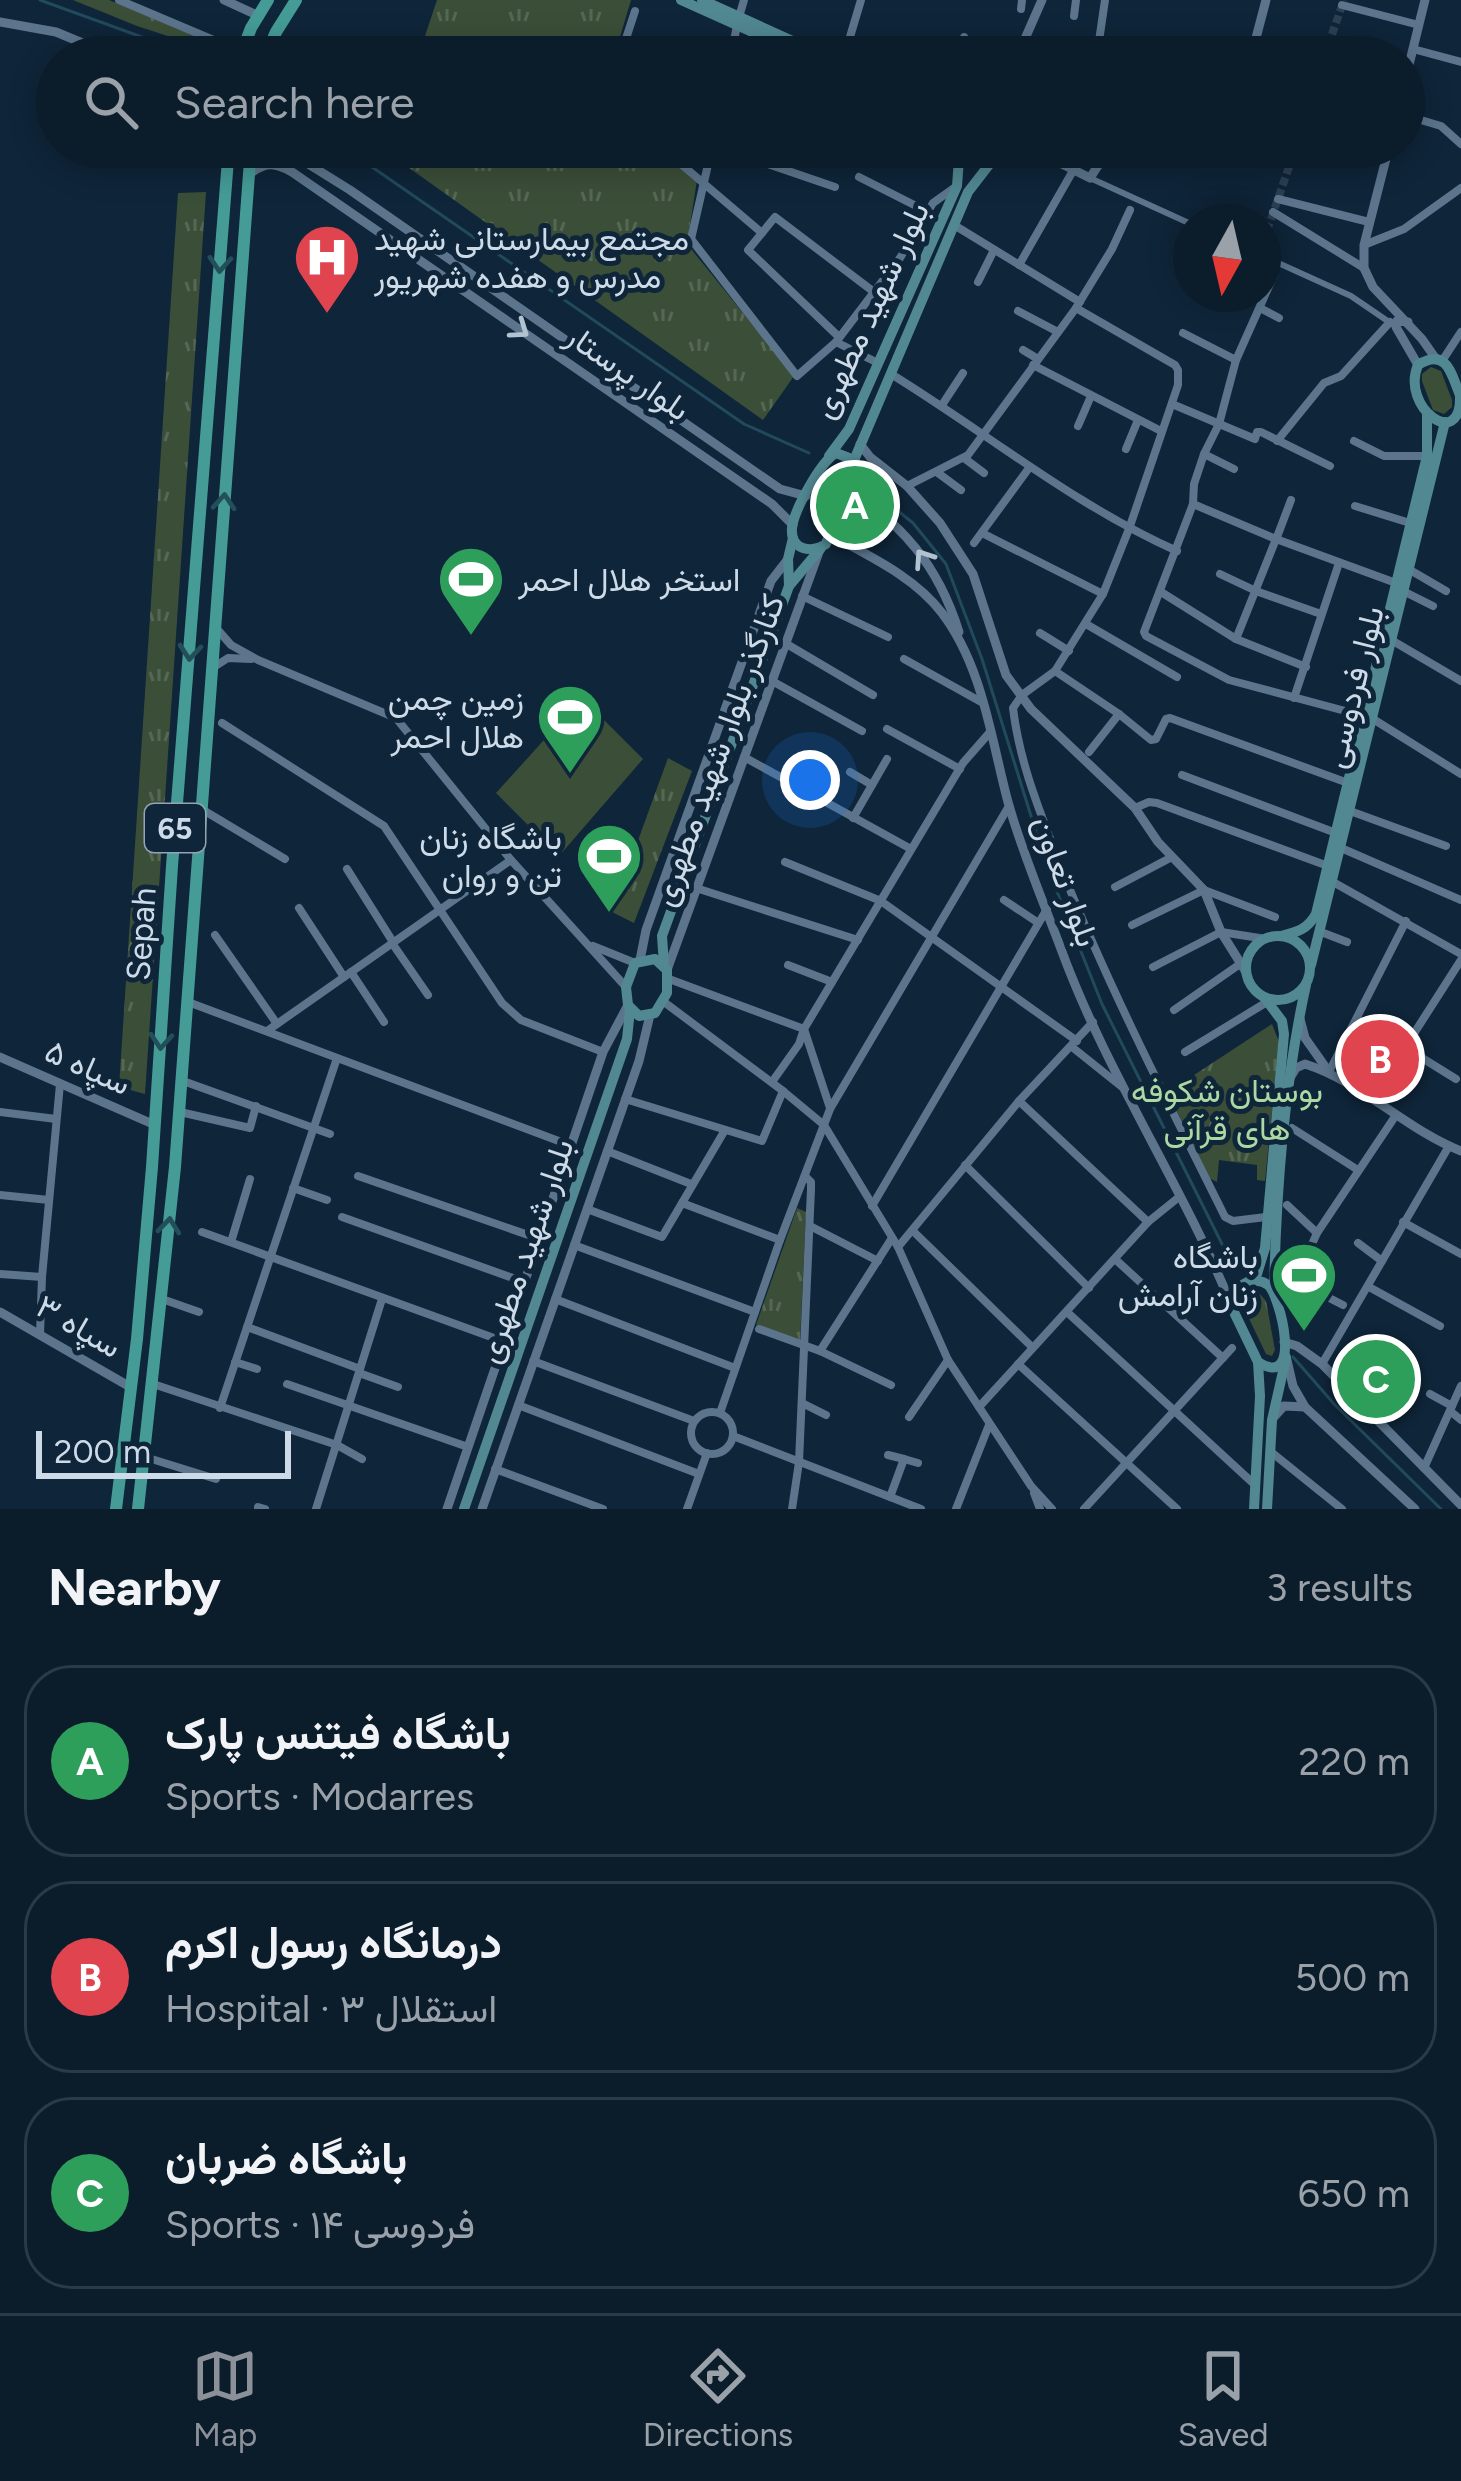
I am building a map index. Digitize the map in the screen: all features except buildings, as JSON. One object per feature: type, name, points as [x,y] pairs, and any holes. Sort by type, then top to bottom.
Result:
[{"type":"main road","points":[[250,36],[268,0]]},
{"type":"main road","points":[[274,36],[296,0]]},
{"type":"main road","points":[[681,0],[776,36]]},
{"type":"main road","points":[[701,0],[762,36]]},
{"type":"main road","name":"Sepah","points":[[116,1509],[155,1125],[227,168]]},
{"type":"main road","name":"Sepah","points":[[139,1509],[182,1081],[249,168]]},
{"type":"main road","points":[[958,168],[963,189],[985,168]]},
{"type":"main road","name":"بلوار شهید مطهری","points":[[793,531],[829,455],[885,368],[953,226],[963,189]]},
{"type":"main road","name":"بلوار شهید مطهری","points":[[831,535],[885,368],[963,189]]},
{"type":"main road","points":[[1439,360],[1450,371],[1460,405],[1445,422],[1427,415],[1413,378],[1418,365],[1439,360]]},
{"type":"main road","name":"بلوار فردوسی","points":[[1281,936],[1300,932],[1316,914],[1348,783],[1393,640],[1410,523],[1427,456],[1427,415]]},
{"type":"main road","name":"بلوار فردوسی","points":[[1310,965],[1351,811],[1400,588],[1410,570],[1445,422]]},
{"type":"main road","points":[[829,455],[843,454],[852,468]]},
{"type":"main road","points":[[793,531],[801,548],[820,548]]},
{"type":"main road","points":[[789,586],[793,531]]},
{"type":"main road","points":[[648,1016],[629,1008],[626,987],[662,936],[789,586],[831,535]]},
{"type":"main road","points":[[627,1040],[664,1002],[662,936]]},
{"type":"main road","points":[[1254,1509],[1258,1362],[1232,1308],[1234,1294],[1261,1265],[1284,1034],[1282,1022],[1243,968],[1250,952],[1265,939],[1281,936],[1298,942],[1310,965],[1290,1078],[1278,1197],[1274,1292],[1286,1356],[1272,1420],[1267,1509]]},
{"type":"main road","points":[[640,961],[655,959],[666,971]]},
{"type":"main road","points":[[1266,1000],[1292,997],[1306,985]]},
{"type":"main road","name":"بلوار شهید مطهری","points":[[464,1509],[627,1040],[629,1008]]},
{"type":"main road","points":[[1246,1282],[1263,1282],[1274,1292]]},
{"type":"main road","points":[[1258,1362],[1277,1367],[1286,1356]]},
{"type":"main road","points":[[131,1388],[153,1388]]},
{"type":"street","points":[[119,0],[200,36]]},
{"type":"street","points":[[224,0],[259,16]]},
{"type":"street","points":[[735,36],[744,0]]},
{"type":"street","points":[[851,36],[862,0]]},
{"type":"street","points":[[1026,36],[1042,0]]},
{"type":"street","points":[[1074,16],[1076,0]]},
{"type":"street","points":[[1100,36],[1105,0]]},
{"type":"street","points":[[1257,36],[1266,0]]},
{"type":"street","points":[[1416,36],[1425,0]]},
{"type":"street","points":[[1022,4],[1034,19]]},
{"type":"street","points":[[1342,5],[1419,25]]},
{"type":"street","points":[[627,36],[635,11]]},
{"type":"street","points":[[0,22],[66,36]]},
{"type":"street","points":[[1425,52],[1461,62]]},
{"type":"street","points":[[1425,121],[1441,126],[1461,144]]},
{"type":"street","points":[[248,175],[259,168]]},
{"type":"street","name":"بلوار پرستار","points":[[282,168],[772,504],[793,531]]},
{"type":"street","name":"بلوار پرستار","points":[[312,168],[780,489],[806,496]]},
{"type":"street","points":[[686,168],[762,233]]},
{"type":"street","points":[[709,168],[691,239],[797,376],[837,340],[933,203],[963,189]]},
{"type":"street","points":[[778,168],[835,187]]},
{"type":"street","points":[[1070,168],[1173,216]]},
{"type":"street","points":[[1090,178],[1096,168]]},
{"type":"street","points":[[1364,268],[1364,245],[1383,168]]},
{"type":"street","points":[[1019,265],[1074,170]]},
{"type":"street","points":[[859,177],[930,213]]},
{"type":"street","points":[[1364,245],[1404,229],[1461,188]]},
{"type":"street","points":[[1278,199],[1370,222]]},
{"type":"street","points":[[907,486],[964,458],[984,436],[1078,305],[1130,210]]},
{"type":"street","points":[[874,292],[775,217],[748,250],[837,340],[942,405],[1029,468],[1129,529],[1177,551]]},
{"type":"street","points":[[1281,217],[1364,268],[1384,300],[1439,360],[1461,332]]},
{"type":"street","points":[[953,226],[1175,364],[1179,376],[1103,594],[1055,671],[1022,695],[1013,708],[1023,766],[1114,994],[1225,1217],[1233,1221],[1266,1217]]},
{"type":"street","points":[[978,282],[994,250]]},
{"type":"street","points":[[436,272],[446,257]]},
{"type":"street","points":[[1281,264],[1351,296],[1393,325],[1418,365]]},
{"type":"street","points":[[1018,311],[1058,332]]},
{"type":"street","points":[[1258,312],[1235,360],[1177,551],[1144,632],[1229,680],[1368,718],[1461,774]]},
{"type":"street","points":[[1268,312],[1280,318]]},
{"type":"street","points":[[1277,441],[1324,383],[1341,376],[1393,325],[1408,322]]},
{"type":"street","points":[[1184,333],[1235,360]]},
{"type":"street","points":[[1023,350],[1091,396],[1161,431]]},
{"type":"street","points":[[942,405],[963,373]]},
{"type":"street","points":[[1078,426],[1091,396]]},
{"type":"street","points":[[1173,403],[1239,435],[1255,440],[1257,432],[1330,466]]},
{"type":"street","points":[[1126,449],[1138,420]]},
{"type":"street","points":[[1354,442],[1384,456],[1427,456]]},
{"type":"street","points":[[860,444],[940,523],[973,574],[1006,675],[1031,709],[1135,808],[1158,842],[1204,890],[1243,968],[1174,1010]]},
{"type":"street","points":[[1204,454],[1234,469]]},
{"type":"street","points":[[964,458],[984,473]]},
{"type":"street","points":[[852,468],[889,471]]},
{"type":"street","points":[[974,544],[1029,468]]},
{"type":"street","points":[[938,473],[961,490]]},
{"type":"street","points":[[846,487],[878,508],[918,548],[952,610],[965,654]]},
{"type":"street","points":[[1236,639],[1291,500]]},
{"type":"street","points":[[1193,503],[1400,588],[1432,606]]},
{"type":"street","points":[[1355,506],[1410,523]]},
{"type":"street","points":[[982,533],[1103,594]]},
{"type":"street","name":"بلوار تعاون","points":[[831,535],[890,568],[929,598],[965,654],[1009,806],[1063,953],[1232,1308]]},
{"type":"street","name":"کنارگذر بلوار شهید مطهری","points":[[666,971],[820,548]]},
{"type":"street","name":"کنارگذر بلوار شهید مطهری","points":[[640,961],[646,930],[771,581],[788,559]]},
{"type":"street","points":[[1294,699],[1339,563]]},
{"type":"street","points":[[1410,570],[1446,591]]},
{"type":"street","points":[[1220,574],[1321,614]]},
{"type":"street","points":[[1161,592],[1236,639],[1306,667]]},
{"type":"street","points":[[802,596],[888,637]]},
{"type":"street","points":[[1086,624],[1177,676]]},
{"type":"street","points":[[215,626],[223,638],[258,660],[397,718],[511,860],[626,987]]},
{"type":"street","points":[[1040,633],[1070,651]]},
{"type":"street","points":[[1393,640],[1461,681]]},
{"type":"street","points":[[785,643],[873,695]]},
{"type":"street","points":[[212,669],[228,658],[258,660]]},
{"type":"street","points":[[904,659],[982,703]]},
{"type":"street","points":[[1055,671],[1150,740],[1156,740],[1170,718],[1348,783]]},
{"type":"street","points":[[772,681],[862,730]]},
{"type":"street","points":[[1089,752],[1119,714]]},
{"type":"street","points":[[222,723],[384,826],[502,1003],[521,1019],[603,1052]]},
{"type":"street","points":[[887,729],[960,769]]},
{"type":"street","points":[[772,1082],[799,1045],[960,769],[991,731]]},
{"type":"street","points":[[742,756],[911,849]]},
{"type":"street","points":[[853,818],[887,759]]},
{"type":"street","points":[[850,772],[872,785]]},
{"type":"street","points":[[1182,775],[1336,833]]},
{"type":"street","points":[[1135,808],[1157,803],[1328,866]]},
{"type":"street","points":[[720,1413],[830,1109],[1009,806]]},
{"type":"street","points":[[201,809],[285,859]]},
{"type":"street","points":[[1351,811],[1446,846]]},
{"type":"street","points":[[1341,848],[1461,900]]},
{"type":"street","points":[[1115,887],[1174,857]]},
{"type":"street","points":[[266,1032],[511,860]]},
{"type":"street","points":[[785,862],[883,903],[999,986],[1128,1092]]},
{"type":"street","points":[[347,869],[428,995]]},
{"type":"street","points":[[1333,882],[1461,957],[1372,1099]]},
{"type":"street","points":[[696,888],[857,940]]},
{"type":"street","points":[[1132,925],[1204,890],[1275,917]]},
{"type":"street","points":[[1004,900],[1036,922]]},
{"type":"street","points":[[299,908],[384,1022]]},
{"type":"street","points":[[872,1208],[1047,908]]},
{"type":"street","points":[[1329,1072],[1406,921]]},
{"type":"street","points":[[1153,967],[1221,932],[1265,939]]},
{"type":"street","points":[[1321,932],[1348,942]]},
{"type":"street","points":[[215,935],[277,1024]]},
{"type":"street","points":[[591,946],[640,961]]},
{"type":"street","points":[[788,965],[832,982]]},
{"type":"street","points":[[666,971],[804,1030],[830,1109]]},
{"type":"street","points":[[1185,1052],[1266,1000]]},
{"type":"street","points":[[187,1002],[572,1146]]},
{"type":"street","points":[[664,1002],[824,1125],[898,1247],[948,1360],[1031,1486],[1052,1509]]},
{"type":"street","points":[[447,1509],[603,1052],[629,1008]]},
{"type":"street","points":[[482,1509],[626,1099],[648,1016]]},
{"type":"street","points":[[1299,1016],[1305,1038],[1329,1072]]},
{"type":"street","points":[[898,1247],[1019,1101],[1094,1022]]},
{"type":"street","points":[[1406,1048],[1456,1079]]},
{"type":"street","points":[[220,1408],[338,1058]]},
{"type":"street","name":"سپاه ۵","points":[[0,1059],[155,1125]]},
{"type":"street","points":[[1290,1078],[1305,1064],[1329,1072],[1461,1151]]},
{"type":"street","points":[[182,1081],[330,1134]]},
{"type":"street","points":[[40,1335],[60,1084]]},
{"type":"street","points":[[626,1099],[762,1141],[783,1090]]},
{"type":"street","points":[[1019,1101],[1148,1222]]},
{"type":"street","points":[[179,1112],[250,1128],[256,1106]]},
{"type":"street","points":[[0,1112],[56,1120]]},
{"type":"street","points":[[1289,1296],[1317,1234],[1396,1115]]},
{"type":"street","points":[[1292,1128],[1358,1170]]},
{"type":"street","points":[[587,1209],[662,1237],[725,1130]]},
{"type":"street","points":[[1322,1364],[1449,1147]]},
{"type":"street","points":[[607,1151],[692,1184]]},
{"type":"street","points":[[965,1165],[1090,1288]]},
{"type":"street","points":[[358,1176],[541,1239]]},
{"type":"street","points":[[792,1509],[799,1462],[811,1182],[805,1176]]},
{"type":"street","points":[[231,1242],[250,1179]]},
{"type":"street","points":[[293,1188],[327,1200]]},
{"type":"street","points":[[0,1195],[49,1200]]},
{"type":"street","points":[[980,1407],[1148,1222],[1179,1197]]},
{"type":"street","points":[[682,1202],[780,1240]]},
{"type":"street","points":[[1287,1205],[1317,1234]]},
{"type":"street","points":[[342,1217],[526,1282]]},
{"type":"street","points":[[1403,1222],[1461,1254]]},
{"type":"street","points":[[809,1226],[878,1261]]},
{"type":"street","points":[[913,1231],[1032,1347]]},
{"type":"street","points":[[202,1232],[505,1342]]},
{"type":"street","points":[[820,1352],[892,1238]]},
{"type":"street","points":[[1358,1244],[1382,1261]]},
{"type":"street","points":[[574,1245],[755,1312]]},
{"type":"street","points":[[1115,1258],[1223,1358]]},
{"type":"street","points":[[0,1274],[42,1277]]},
{"type":"street","points":[[1296,1280],[1343,1305]]},
{"type":"street","points":[[1222,1282],[1246,1282]]},
{"type":"street","points":[[1369,1287],[1440,1326]]},
{"type":"street","points":[[316,1509],[382,1298]]},
{"type":"street","points":[[162,1299],[199,1312]]},
{"type":"street","points":[[555,1299],[735,1367]]},
{"type":"street","name":"سپاه ۳","points":[[0,1312],[131,1388]]},
{"type":"street","points":[[1067,1312],[1255,1485]]},
{"type":"street","points":[[247,1327],[398,1387]]},
{"type":"street","points":[[759,1330],[891,1385]]},
{"type":"street","points":[[1284,1342],[1322,1364],[1461,1505]]},
{"type":"street","points":[[1087,1508],[1232,1348]]},
{"type":"street","points":[[1286,1356],[1293,1386],[1305,1407],[1415,1509]]},
{"type":"street","points":[[909,1417],[948,1360]]},
{"type":"street","points":[[533,1361],[694,1420],[708,1412],[720,1413],[731,1424],[733,1436],[725,1449],[706,1454],[697,1448],[691,1438],[694,1420]]},
{"type":"street","points":[[235,1362],[256,1369]]},
{"type":"street","points":[[1018,1364],[1177,1509]]},
{"type":"street","points":[[287,1384],[468,1447]]},
{"type":"street","points":[[1424,1468],[1461,1386]]},
{"type":"street","points":[[153,1388],[337,1445],[362,1459]]},
{"type":"street","points":[[1430,1394],[1461,1420]]},
{"type":"street","points":[[802,1403],[826,1414]]},
{"type":"street","points":[[518,1405],[699,1474]]},
{"type":"street","points":[[1272,1420],[1284,1406],[1305,1407]]},
{"type":"street","points":[[956,1509],[989,1424]]},
{"type":"street","points":[[733,1436],[921,1509]]},
{"type":"street","points":[[1270,1451],[1342,1509]]},
{"type":"street","points":[[687,1509],[706,1454]]},
{"type":"street","points":[[888,1455],[918,1463]]},
{"type":"street","points":[[145,1457],[216,1479]]},
{"type":"street","points":[[890,1497],[904,1459]]},
{"type":"street","points":[[495,1469],[603,1509]]},
{"type":"street","points":[[1031,1486],[1040,1509]]},
{"type":"green space","points":[[73,0],[109,0],[195,36],[168,36]]},
{"type":"green space","points":[[437,0],[631,0],[620,36],[425,36]]},
{"type":"green space","points":[[409,168],[682,168],[697,180],[687,244],[794,376],[763,420]]},
{"type":"green space","points":[[206,192],[145,1094],[119,1087],[178,193]]},
{"type":"green space","points":[[1431,367],[1441,371],[1452,400],[1444,414],[1433,410],[1422,381],[1422,374]]},
{"type":"green space","name":"زمین چمن هلال احمر","points":[[582,698],[643,759],[559,856],[496,793]]},
{"type":"green space","points":[[668,758],[692,771],[634,923],[612,912]]},
{"type":"green space","name":"بوستان شکوفه های قرآنی","points":[[1272,1024],[1279,1042],[1265,1181],[1257,1180],[1257,1165],[1219,1160],[1217,1182],[1209,1178],[1168,1092]]},
{"type":"green space","points":[[797,1208],[806,1212],[800,1341],[756,1325]]},
{"type":"green space","points":[[1252,1292],[1266,1301],[1275,1350],[1272,1356],[1266,1354],[1243,1306]]},
{"type":"waterway","points":[[40,0],[139,36]]},
{"type":"waterway","points":[[373,168],[744,424],[809,453]]},
{"type":"waterway","points":[[857,478],[913,523],[946,564],[982,659],[1046,864],[1102,1004],[1230,1260]]},
{"type":"waterway","points":[[1293,1357],[1441,1509]]},
{"type":"tunnel","points":[[1331,36],[1344,0]]},
{"type":"tunnel","points":[[1276,204],[1289,168]]},
{"type":"place","name":"مجتمع بیمارستانی شهید مدرس و هفده شهریور","points":[[327,316]]},
{"type":"place","name":"باشگاه فیتنس پارک","points":[[855,505]]},
{"type":"place","name":"استخر هلال احمر","points":[[471,638]]},
{"type":"place","name":"زمین چمن هلال احمر","points":[[570,776]]},
{"type":"place","name":"باشگاه زنان تن و روان","points":[[609,915]]},
{"type":"place","name":"درمانگاه رسول اکرم","points":[[1380,1059]]},
{"type":"place","name":"باشگاه زنان آرامش","points":[[1304,1334]]},
{"type":"place","name":"باشگاه ضربان","points":[[1376,1379]]}]
